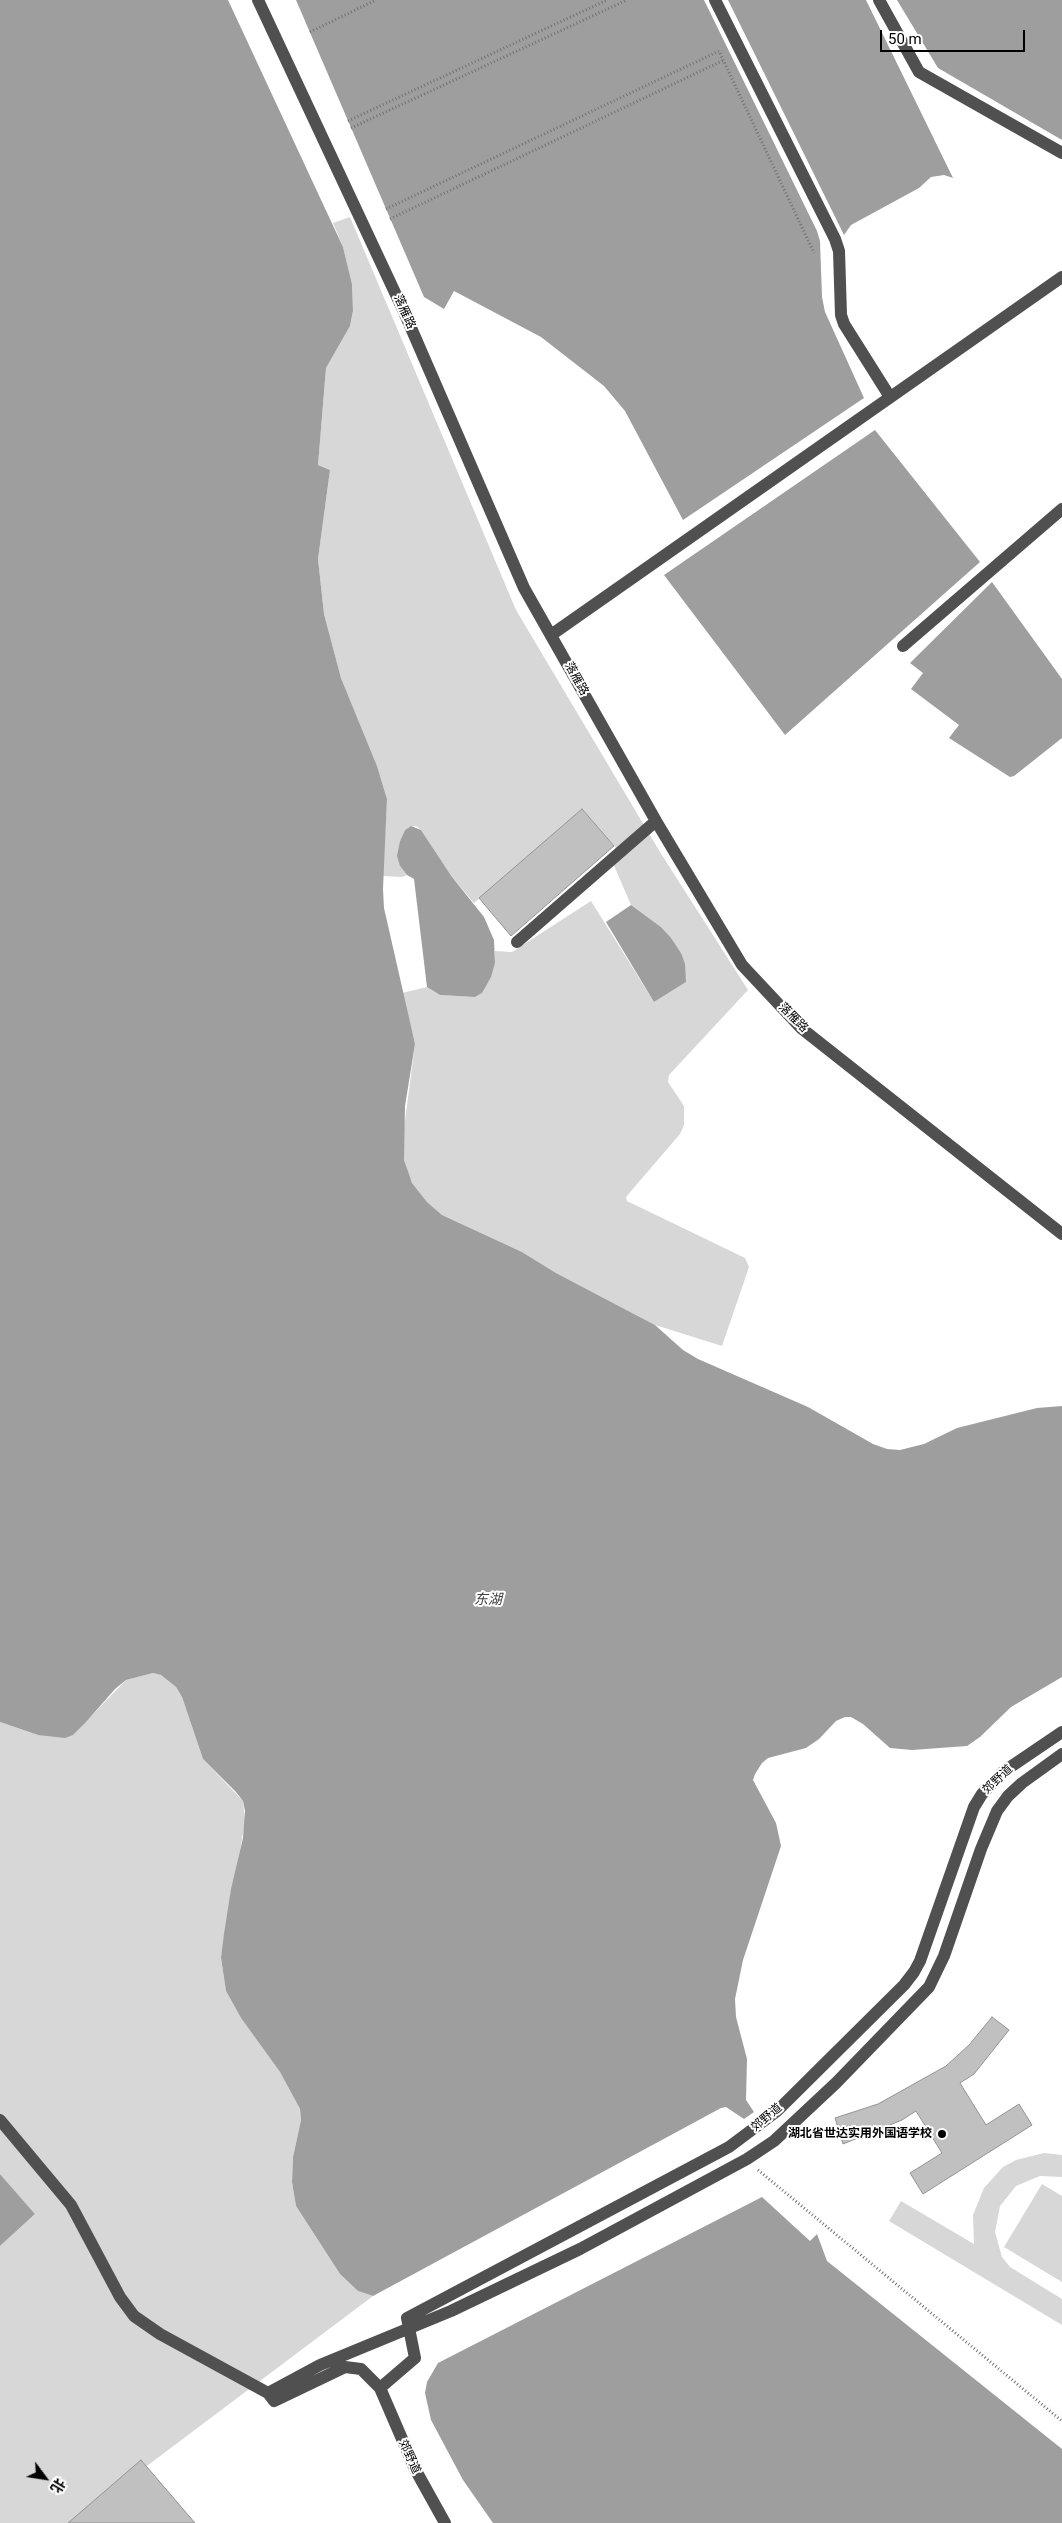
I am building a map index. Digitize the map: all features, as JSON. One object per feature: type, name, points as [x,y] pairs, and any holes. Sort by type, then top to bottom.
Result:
[{"type":"street","name":"落雁路","points":[[258,0],[405,314],[524,588],[656,821],[742,965],[801,1028],[1062,1234]]},
{"type":"street","points":[[714,0],[835,239],[839,251],[841,315],[844,324],[890,397]]},
{"type":"street","points":[[879,0],[919,72],[1062,153]]},
{"type":"street","points":[[551,635],[1062,277]]},
{"type":"street","points":[[903,646],[1062,509]]},
{"type":"street","points":[[517,942],[656,821]]},
{"type":"street","name":"郊野道","points":[[408,2329],[406,2318],[729,2147],[777,2111],[904,1985],[914,1972],[920,1961],[974,1807],[982,1794],[1003,1772],[1062,1732]]},
{"type":"street","points":[[0,2120],[60,2189],[71,2205],[120,2297],[134,2316],[160,2334],[268,2393],[320,2365],[451,2311],[580,2249],[747,2159],[800,2118],[929,1986],[944,1956],[981,1849],[997,1811],[1008,1796],[1022,1783],[1062,1754]]},
{"type":"street","points":[[380,2388],[415,2358],[408,2329]]},
{"type":"street","name":"郊野道","points":[[268,2393],[274,2401],[344,2367],[361,2369],[380,2388],[411,2462],[445,2523]]},
{"type":"path","points":[[310,32],[376,0]]},
{"type":"path","points":[[348,121],[607,0]]},
{"type":"path","points":[[351,128],[627,0]]},
{"type":"path","points":[[386,209],[719,50],[814,253]]},
{"type":"path","points":[[390,219],[724,60]]},
{"type":"path","points":[[747,2159],[758,2171],[1062,2421]]},
{"type":"shaded area","points":[[350,217],[516,610],[660,852],[748,990],[669,1075],[668,1082],[684,1106],[684,1125],[680,1134],[626,1197],[627,1201],[745,1258],[749,1267],[722,1346],[655,1325],[556,1273],[522,1252],[442,1215],[427,1202],[412,1183],[407,1170],[404,1160],[403,1136],[415,1044],[402,993],[427,987],[440,995],[475,997],[482,993],[495,963],[495,951],[512,952],[591,901],[654,1002],[686,982],[681,953],[661,927],[631,905],[609,854],[616,848],[582,809],[474,903],[452,877],[421,830],[416,826],[411,826],[405,830],[400,841],[400,866],[407,875],[402,877],[383,876],[387,799],[377,766],[341,678],[324,614],[318,559],[330,470],[318,465],[326,368],[350,326],[353,311],[352,284],[343,247],[333,223]]},
{"type":"shaded area","points":[[153,1673],[161,1675],[176,1687],[182,1697],[203,1759],[243,1801],[245,1822],[221,1958],[226,1991],[241,2018],[280,2072],[300,2109],[301,2120],[293,2157],[292,2182],[296,2206],[340,2274],[358,2291],[373,2296],[71,2523],[0,2523],[0,2246],[35,2214],[0,2174],[0,1722],[38,1735],[73,1735],[126,1680]]},
{"type":"shaded area","points":[[1044,2153],[1062,2155],[1062,2177],[1040,2176],[1016,2186],[1000,2206],[995,2232],[1002,2257],[1010,2267],[1062,2299],[1062,2325],[889,2221],[901,2201],[974,2244],[973,2215],[984,2188],[1003,2167],[1016,2160]]},
{"type":"shaded area","points":[[1042,2184],[1062,2196],[1062,2282],[1004,2247]]},
{"type":"water","name":"东湖","points":[[0,0],[228,0],[343,247],[352,284],[353,311],[350,326],[326,368],[318,465],[330,470],[318,559],[324,614],[341,678],[377,766],[387,799],[383,889],[384,908],[415,1044],[405,1106],[404,1160],[412,1183],[427,1202],[442,1215],[522,1252],[556,1273],[655,1325],[683,1350],[698,1359],[808,1407],[873,1444],[887,1449],[900,1450],[924,1444],[957,1428],[1037,1408],[1062,1406],[1062,1677],[1011,1707],[980,1737],[967,1746],[912,1750],[890,1748],[863,1724],[851,1717],[845,1717],[836,1721],[819,1739],[806,1748],[768,1758],[762,1763],[755,1774],[753,1780],[776,1823],[781,1846],[743,1960],[735,1999],[736,2017],[747,2059],[746,2100],[754,2112],[744,2119],[726,2107],[721,2108],[373,2296],[358,2291],[340,2274],[296,2206],[292,2182],[293,2157],[301,2120],[300,2109],[280,2072],[241,2018],[226,1991],[221,1958],[231,1889],[243,1838],[245,1811],[243,1801],[236,1792],[203,1759],[182,1697],[176,1687],[161,1675],[153,1673],[126,1680],[115,1689],[73,1735],[65,1738],[38,1735],[0,1722]]},
{"type":"water","points":[[296,0],[704,0],[817,231],[820,241],[822,297],[825,312],[864,398],[683,520],[625,411],[604,386],[541,337],[454,291],[444,309],[424,297]]},
{"type":"water","points":[[728,0],[866,0],[953,178],[944,175],[931,177],[919,188],[851,225],[844,235]]},
{"type":"water","points":[[897,0],[1062,0],[1062,140],[938,68]]},
{"type":"water","points":[[875,430],[980,562],[785,735],[664,575]]},
{"type":"water","points":[[992,582],[1062,679],[1062,738],[1014,776],[1010,777],[949,738],[959,725],[911,689],[923,673],[910,663]]},
{"type":"water","points":[[411,826],[421,830],[452,877],[484,917],[494,940],[495,963],[491,977],[482,993],[475,997],[440,995],[427,987],[414,879],[407,875],[400,866],[397,856],[400,841],[405,830]]},
{"type":"water","points":[[631,905],[661,927],[681,953],[685,964],[686,982],[654,1002],[606,922]]},
{"type":"water","points":[[0,2174],[35,2214],[0,2246]]},
{"type":"water","points":[[762,2197],[810,2241],[817,2234],[827,2261],[1062,2449],[1062,2523],[493,2523],[463,2480],[431,2420],[425,2393],[427,2382],[438,2363]]},
{"type":"building","points":[[582,809],[614,846],[511,936],[479,898]]},
{"type":"building","points":[[992,2017],[1009,2030],[974,2074],[960,2083],[986,2125],[1019,2104],[1032,2125],[923,2194],[910,2173],[942,2153],[916,2111],[902,2120],[843,2144],[835,2118],[878,2104],[946,2066],[969,2045]]},
{"type":"building","points":[[141,2460],[195,2523],[68,2523]]},
{"type":"place","name":"湖北省世达实用外国语学校","points":[[942,2134]]}]
